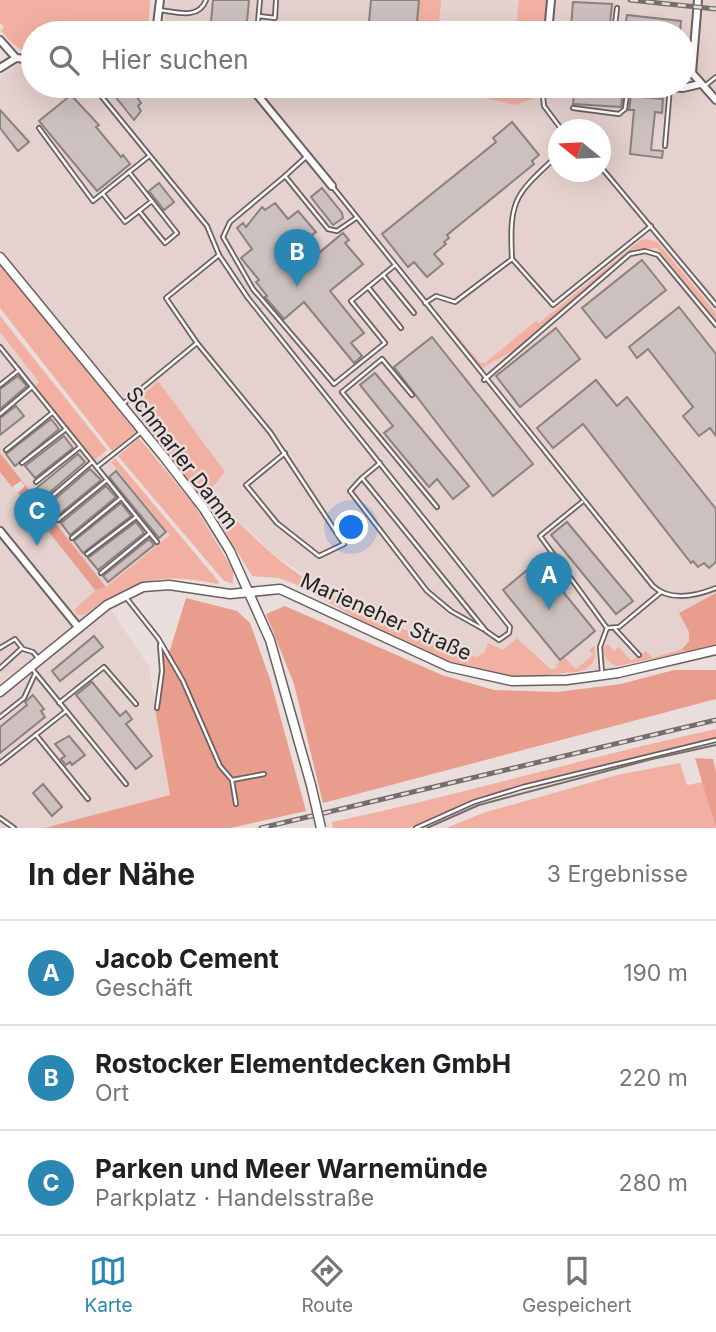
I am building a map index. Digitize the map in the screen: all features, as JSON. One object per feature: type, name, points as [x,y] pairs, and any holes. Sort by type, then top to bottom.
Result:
[{"type":"street","points":[[158,21],[160,0]]},
{"type":"street","points":[[549,21],[551,0]]},
{"type":"street","points":[[695,26],[698,0]]},
{"type":"street","points":[[0,40],[16,58]]},
{"type":"street","points":[[0,68],[16,58],[21,59]]},
{"type":"street","points":[[695,77],[716,100]]},
{"type":"street","points":[[695,85],[702,85]]},
{"type":"street","points":[[260,98],[332,186]]},
{"type":"street","name":"Schmarler Damm","points":[[0,257],[204,509],[230,551],[270,640],[321,828]]},
{"type":"street","points":[[0,531],[79,628]]},
{"type":"street","name":"Marieneher Straße","points":[[0,692],[33,671],[40,660],[107,605],[143,587],[169,585],[230,594],[273,588],[291,593],[449,667],[476,676],[527,682],[603,676],[716,650]]},
{"type":"lane","points":[[159,10],[197,12],[206,0]]},
{"type":"lane","points":[[258,21],[260,0]]},
{"type":"lane","points":[[259,16],[275,18],[276,0]]},
{"type":"lane","points":[[615,21],[617,8]]},
{"type":"lane","points":[[702,85],[716,76]]},
{"type":"lane","points":[[103,98],[207,226],[219,255],[248,298],[510,627],[509,633],[499,640],[452,611],[426,591],[350,491],[380,464]]},
{"type":"lane","points":[[543,98],[544,106],[554,119]]},
{"type":"lane","points":[[573,108],[619,114],[625,109],[626,98]]},
{"type":"lane","points":[[665,146],[669,98]]},
{"type":"lane","points":[[39,128],[93,201],[149,156]]},
{"type":"lane","points":[[307,156],[230,222],[223,237],[253,289],[334,384],[385,343],[351,301],[395,266]]},
{"type":"lane","points":[[548,164],[522,188],[510,220],[512,259],[553,305],[651,226]]},
{"type":"lane","points":[[129,172],[177,233],[165,243],[139,211]]},
{"type":"lane","points":[[285,176],[328,229],[337,231],[356,218]]},
{"type":"lane","points":[[611,179],[716,305]]},
{"type":"lane","points":[[332,186],[484,380],[660,593],[684,597],[716,588]]},
{"type":"lane","points":[[103,194],[125,222],[152,201]]},
{"type":"lane","points":[[484,380],[631,254],[645,251],[658,255],[716,325]]},
{"type":"lane","points":[[219,255],[166,298],[197,343],[285,453],[344,544],[319,556],[277,523],[246,485],[285,453]]},
{"type":"lane","points":[[425,303],[436,296],[455,302],[512,259]]},
{"type":"lane","points":[[383,275],[414,313]]},
{"type":"lane","points":[[368,287],[401,328]]},
{"type":"lane","points":[[121,405],[197,343]]},
{"type":"lane","points":[[0,347],[2,353],[19,370],[157,542]]},
{"type":"lane","points":[[412,395],[382,359],[342,392],[437,507]]},
{"type":"lane","points":[[0,385],[19,370]]},
{"type":"lane","points":[[0,414],[32,387]]},
{"type":"lane","points":[[6,450],[53,412]]},
{"type":"lane","points":[[22,463],[66,429]]},
{"type":"lane","points":[[97,467],[143,432]]},
{"type":"lane","points":[[36,482],[80,447]]},
{"type":"lane","points":[[44,503],[93,462]]},
{"type":"lane","points":[[362,478],[485,631]]},
{"type":"lane","points":[[58,520],[107,480]]},
{"type":"lane","points":[[72,538],[122,498]]},
{"type":"lane","points":[[582,501],[540,536],[607,628],[615,629],[639,655]]},
{"type":"lane","points":[[87,554],[136,517]]},
{"type":"lane","points":[[101,573],[150,533]]},
{"type":"lane","points":[[615,629],[660,593]]},
{"type":"lane","points":[[128,600],[158,638],[191,696],[220,766],[232,780],[236,804]]},
{"type":"lane","points":[[603,676],[600,647],[607,628]]},
{"type":"lane","points":[[157,708],[162,652],[158,638]]},
{"type":"lane","points":[[0,648],[15,639],[22,648],[33,652],[40,660]]},
{"type":"lane","points":[[0,668],[22,648]]},
{"type":"lane","points":[[59,703],[104,667],[136,704]]},
{"type":"lane","points":[[33,671],[126,784]]},
{"type":"lane","points":[[0,718],[24,698],[33,671]]},
{"type":"lane","points":[[0,763],[66,711]]},
{"type":"lane","points":[[36,735],[88,799]]},
{"type":"lane","points":[[416,828],[474,802],[716,740]]},
{"type":"lane","points":[[232,780],[264,775]]},
{"type":"lane","points":[[0,818],[13,828]]},
{"type":"shaded area","points":[[0,0],[150,0],[149,21],[21,21],[21,50],[1,31],[4,27],[0,23]]},
{"type":"shaded area","points":[[167,0],[716,0],[716,593],[679,613],[689,632],[689,641],[682,649],[619,667],[559,674],[517,638],[503,650],[485,652],[476,657],[384,619],[333,594],[276,556],[208,492],[158,381],[127,407],[0,248],[0,76],[21,64],[21,98],[695,98],[695,21],[164,21]]},
{"type":"shaded area","points":[[419,0],[441,0],[439,21],[417,21]]},
{"type":"shaded area","points":[[519,0],[551,0],[549,21],[516,21]]},
{"type":"shaded area","points":[[485,98],[535,98],[515,105]]},
{"type":"shaded area","points":[[648,239],[658,243],[716,313],[716,320],[657,248],[633,249],[516,349],[480,369],[449,330],[451,328],[480,363],[485,363],[641,240]]},
{"type":"shaded area","points":[[0,264],[136,432],[112,451],[0,308]]},
{"type":"shaded area","points":[[0,316],[107,450],[94,460],[35,387],[39,382],[0,332]]},
{"type":"shaded area","points":[[0,323],[170,535],[106,587],[0,453]]},
{"type":"shaded area","points":[[158,381],[225,472],[208,492],[264,546],[300,575],[363,611],[476,657],[485,652],[488,643],[503,650],[517,638],[551,669],[557,668],[556,665],[565,658],[576,669],[593,655],[589,650],[594,646],[595,653],[592,664],[584,670],[532,677],[483,672],[427,654],[295,584],[279,578],[252,576],[219,521],[137,414],[136,401]]},
{"type":"shaded area","points":[[139,438],[194,505],[233,570],[233,584],[224,581],[118,456]]},
{"type":"shaded area","points":[[0,453],[106,587],[95,590],[18,493],[25,486],[21,481],[12,487],[0,472]]},
{"type":"shaded area","points":[[115,458],[218,584],[177,579],[146,582],[117,594],[83,615],[77,615],[74,610],[99,587],[106,587],[170,535],[111,462]]},
{"type":"shaded area","points":[[0,470],[96,588],[149,667],[170,795],[44,828],[0,828]]},
{"type":"shaded area","points":[[716,593],[716,645],[687,652],[682,649],[689,641],[689,632],[679,613]]},
{"type":"shaded area","points":[[186,598],[237,611],[250,623],[270,679],[306,811],[231,828],[44,828],[170,795],[155,708],[161,653],[170,650]]},
{"type":"shaded area","points":[[285,606],[442,675],[494,690],[557,692],[621,684],[674,670],[716,670],[716,699],[323,803],[294,684],[266,614]]},
{"type":"shaded area","points":[[608,644],[614,651],[619,647],[631,661],[646,651],[652,658],[682,649],[687,652],[617,666],[605,657],[603,647]]},
{"type":"shaded area","points":[[716,729],[716,738],[477,798],[410,828],[333,828],[332,822]]},
{"type":"shaded area","points":[[695,758],[713,759],[716,772],[716,828]]},
{"type":"shaded area","points":[[680,763],[687,785],[703,782],[716,828],[446,828],[483,813],[617,775]]},
{"type":"building","points":[[213,0],[249,0],[247,21],[211,21]]},
{"type":"building","points":[[371,0],[419,0],[417,21],[369,21]]},
{"type":"building","points":[[573,2],[612,4],[610,21],[572,21]]},
{"type":"building","points":[[627,15],[681,21],[626,21]]},
{"type":"building","points":[[67,98],[74,98],[99,125],[96,127],[121,157],[123,155],[130,164],[97,191],[39,121]]},
{"type":"building","points":[[116,98],[137,98],[141,103],[138,106],[141,111],[134,120]]},
{"type":"building","points":[[574,98],[622,98],[621,107],[573,104]]},
{"type":"building","points":[[631,98],[663,99],[662,113],[655,112],[651,150],[663,151],[662,158],[630,154],[634,110],[629,110]]},
{"type":"building","points":[[0,110],[29,142],[18,151],[0,128]]},
{"type":"building","points":[[512,122],[539,155],[532,161],[534,164],[447,235],[449,238],[444,242],[446,244],[434,254],[443,264],[427,277],[414,262],[408,267],[382,234],[496,142],[493,138]]},
{"type":"building","points":[[159,183],[174,202],[164,210],[149,191]]},
{"type":"building","points":[[322,188],[342,213],[343,218],[333,225],[311,197]]},
{"type":"building","points":[[275,203],[288,219],[298,211],[316,232],[308,238],[320,252],[343,233],[349,240],[345,243],[363,264],[330,291],[364,333],[351,343],[362,356],[354,363],[304,302],[284,319],[265,297],[267,296],[256,282],[259,280],[241,258],[252,249],[237,228],[243,223],[246,227],[262,207],[265,210]]},
{"type":"building","points":[[642,260],[666,290],[606,338],[582,308]]},
{"type":"building","points":[[679,307],[716,354],[716,436],[710,428],[699,436],[683,416],[693,407],[648,349],[637,358],[629,347]]},
{"type":"building","points":[[556,328],[580,359],[520,407],[496,376]]},
{"type":"building","points":[[432,337],[533,464],[493,496],[394,367]]},
{"type":"building","points":[[375,373],[469,486],[453,499],[437,479],[429,487],[384,433],[393,426],[360,385]]},
{"type":"building","points":[[18,376],[27,386],[0,409],[0,389]]},
{"type":"building","points":[[596,380],[617,406],[627,397],[716,509],[716,562],[709,568],[704,563],[698,567],[693,561],[691,563],[583,424],[553,448],[537,428]]},
{"type":"building","points":[[16,406],[24,416],[0,435],[0,418]]},
{"type":"building","points":[[51,419],[59,429],[15,466],[6,454]]},
{"type":"building","points":[[64,436],[73,448],[35,478],[25,466]]},
{"type":"building","points":[[78,454],[85,462],[41,500],[33,491]]},
{"type":"building","points":[[90,469],[101,480],[56,517],[47,506]]},
{"type":"building","points":[[116,471],[166,532],[159,538],[109,477]]},
{"type":"building","points":[[106,486],[116,497],[70,535],[61,523]]},
{"type":"building","points":[[121,503],[131,516],[83,553],[74,541]]},
{"type":"building","points":[[136,522],[144,533],[98,570],[88,558]]},
{"type":"building","points":[[567,522],[633,601],[616,614],[551,535]]},
{"type":"building","points":[[149,539],[154,545],[108,582],[103,576]]},
{"type":"building","points":[[538,561],[595,631],[560,660],[503,590]]},
{"type":"building","points":[[94,636],[103,647],[60,681],[52,671]]},
{"type":"building","points":[[92,682],[120,716],[126,711],[132,719],[126,724],[152,756],[136,769],[76,695]]},
{"type":"building","points":[[33,695],[44,709],[41,711],[45,717],[0,753],[0,727],[27,705],[25,702]]},
{"type":"building","points":[[69,736],[85,755],[72,765],[70,762],[66,765],[61,759],[65,756],[55,744]]},
{"type":"building","points":[[43,784],[62,807],[52,816],[33,793]]},
{"type":"tram line","points":[[427,828],[479,805],[652,759],[716,745]]},
{"type":"railway","points":[[630,0],[716,9]]},
{"type":"railway","points":[[261,828],[716,720]]},
{"type":"place","name":"Rostocker Elementdecken GmbH","points":[[297,287]]},
{"type":"place","name":"Parken und Meer Warnemünde","points":[[37,546]]},
{"type":"place","name":"Jacob Cement","points":[[549,610]]}]
